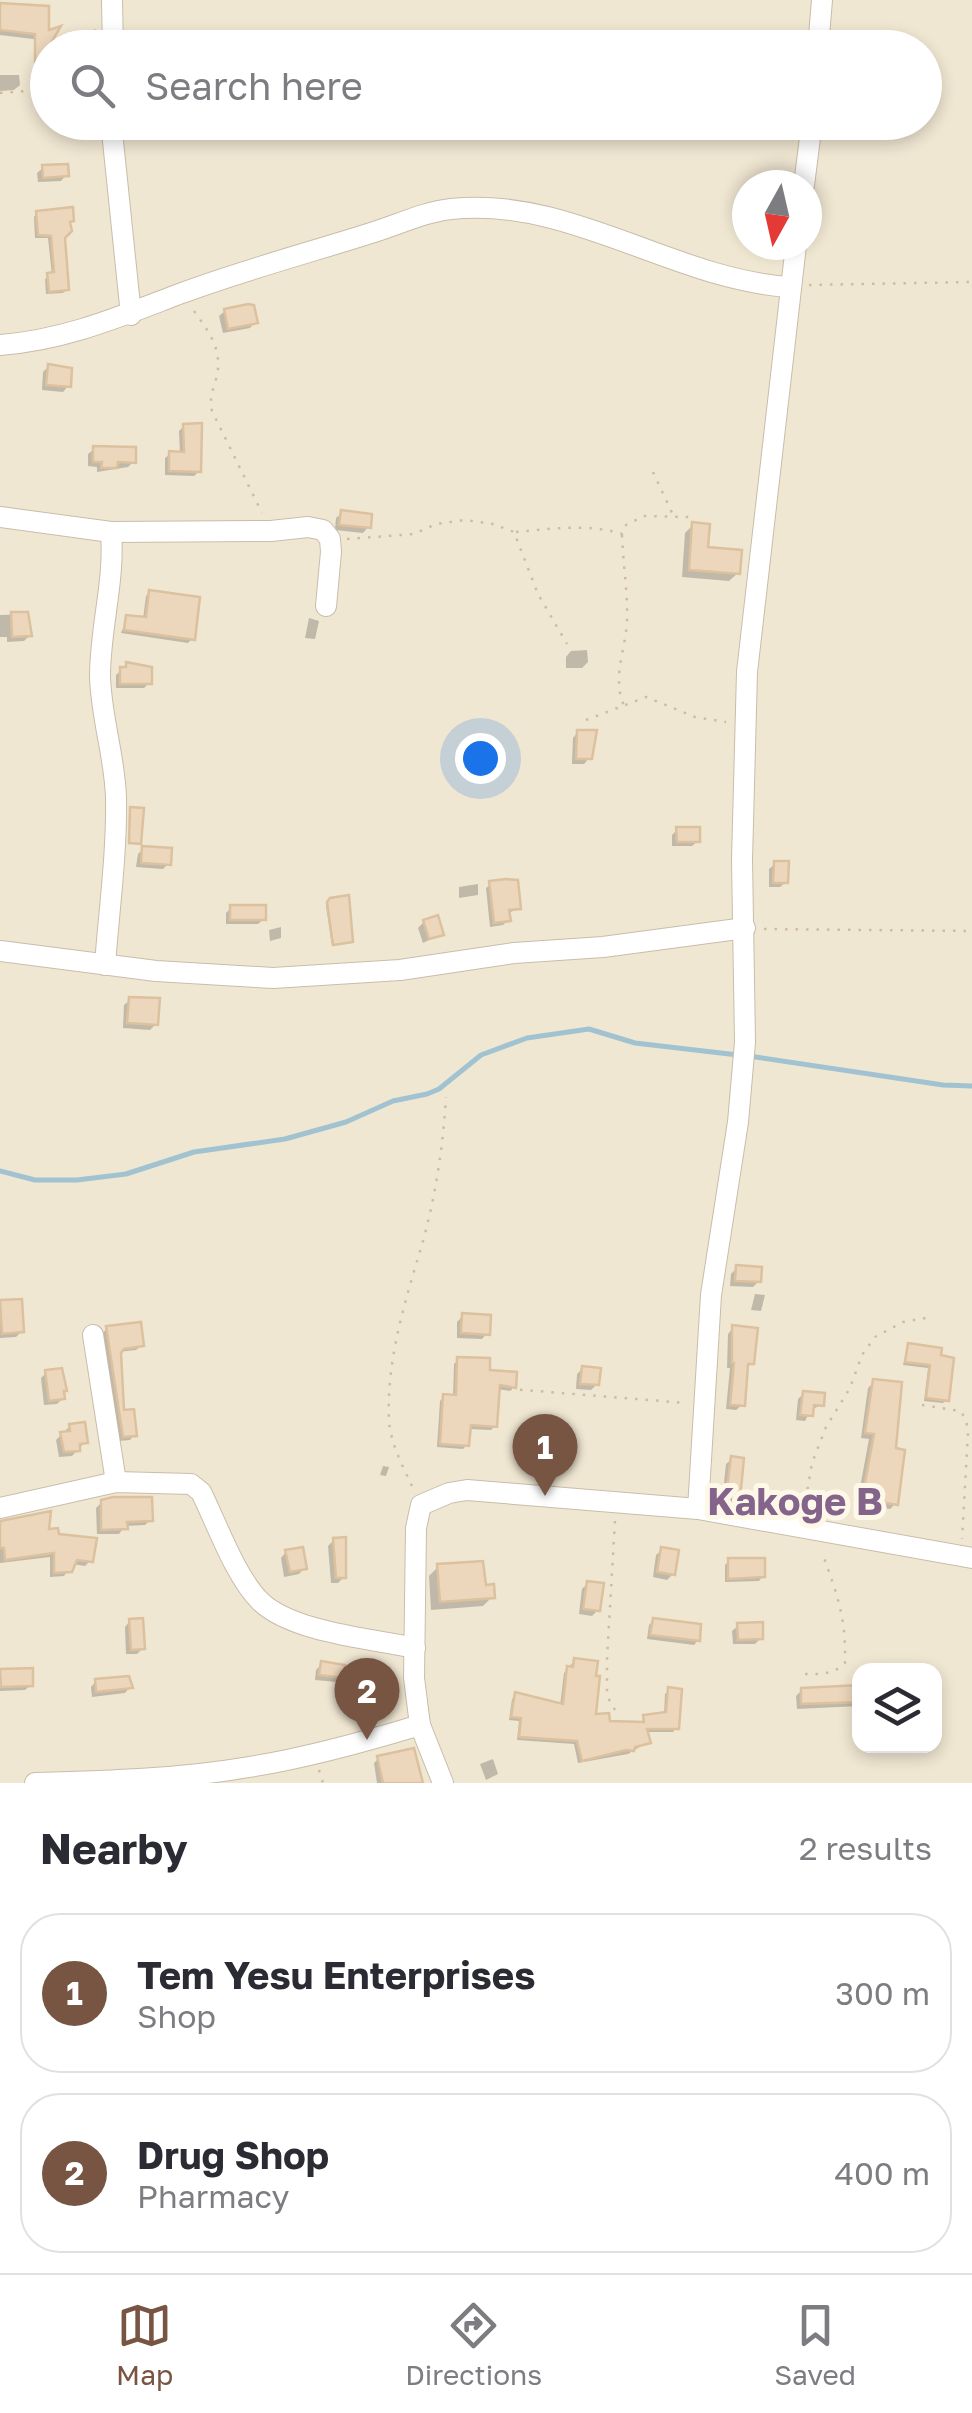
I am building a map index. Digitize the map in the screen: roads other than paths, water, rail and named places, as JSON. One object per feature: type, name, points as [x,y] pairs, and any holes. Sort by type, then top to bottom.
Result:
[{"type":"street","points":[[112,0],[113,30]]},
{"type":"street","points":[[820,30],[822,0]]},
{"type":"street","points":[[113,140],[131,316]]},
{"type":"street","points":[[806,170],[810,140]]},
{"type":"street","points":[[0,345],[78,333],[182,294],[430,212],[484,207],[550,219],[737,281],[790,287]]},
{"type":"street","points":[[698,1509],[711,1294],[744,1066],[742,860],[749,654],[794,260]]},
{"type":"street","points":[[0,517],[111,532],[270,531],[308,527],[322,530],[330,540],[326,606]]},
{"type":"street","points":[[105,966],[116,796],[104,731],[100,679],[111,532]]},
{"type":"street","points":[[0,951],[105,966],[273,978],[400,970],[514,953],[603,947],[745,928]]},
{"type":"street","points":[[93,1335],[116,1482]]},
{"type":"street","points":[[0,1508],[116,1482],[191,1484],[201,1492],[244,1579],[272,1611],[300,1623],[415,1648]]},
{"type":"street","points":[[443,1783],[420,1726],[414,1678],[415,1544],[421,1505],[467,1490],[698,1509],[966,1557]]},
{"type":"street","points":[[34,1783],[250,1767],[420,1726]]},
{"type":"waterway","points":[[0,1171],[35,1180],[77,1180],[126,1174],[194,1152],[285,1139],[439,1089],[481,1055],[527,1038],[589,1029],[635,1043],[738,1055]]},
{"type":"waterway","points":[[749,1056],[972,1086]]},
{"type":"place","name":"Tem Yesu Enterprises","points":[[545,1496]]},
{"type":"place","name":"Drug Shop","points":[[367,1740]]},
{"type":"district","name":"Kakoge B","points":[[795,1502]]}]
